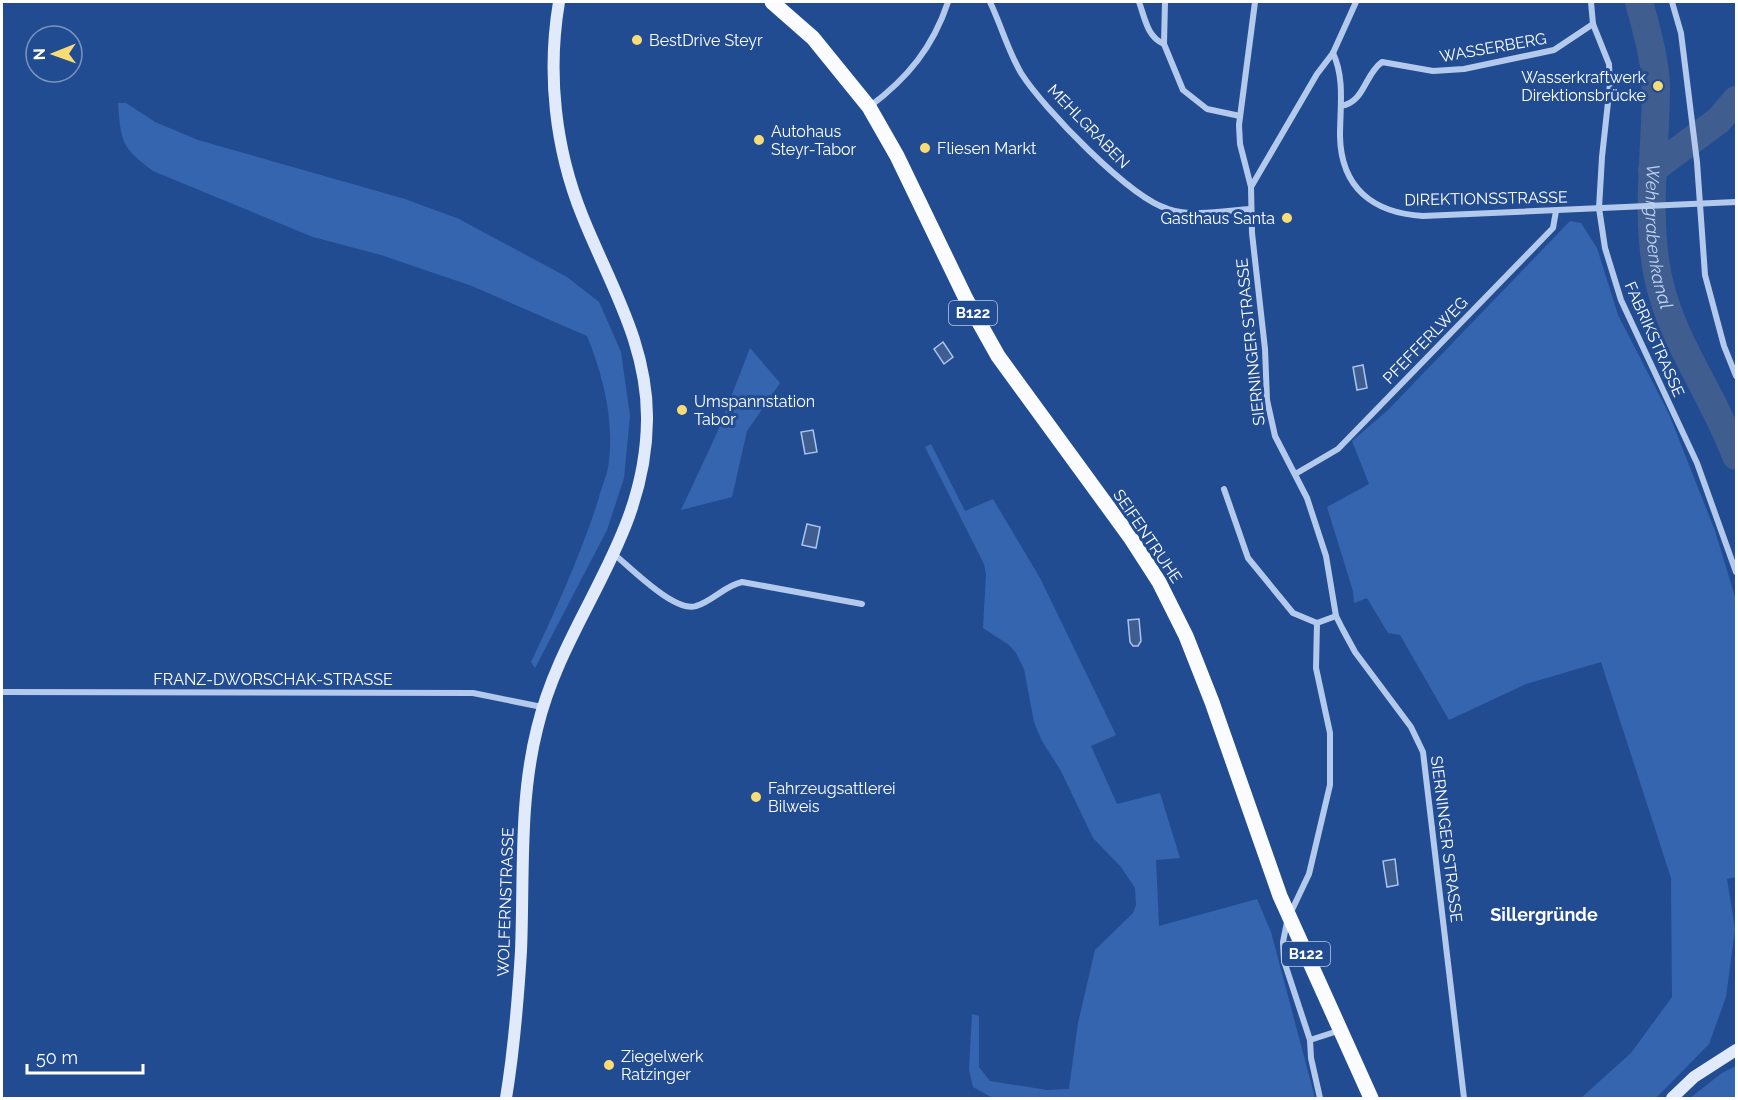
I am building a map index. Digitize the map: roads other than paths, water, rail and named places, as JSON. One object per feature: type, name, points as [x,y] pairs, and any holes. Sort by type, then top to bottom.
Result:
[{"type":"main road","name":"WOLFERNSTRASSE","points":[[506,1098],[517,1001],[527,787],[532,751],[542,707],[566,646],[615,555],[642,478],[647,418],[646,392],[636,341],[573,191],[558,131],[555,57],[559,2]]},
{"type":"main road","name":"SEIFENTRUHE","points":[[772,2],[813,38],[869,107],[897,156],[966,299],[998,356],[1130,537],[1159,582],[1186,636],[1212,702],[1280,896],[1371,1098]]},
{"type":"main road","points":[[1672,1098],[1694,1077],[1737,1050]]},
{"type":"street","points":[[869,107],[906,77],[923,56],[934,38],[948,2]]},
{"type":"street","name":"MEHLGRABEN","points":[[990,2],[1023,75],[1109,170],[1155,204],[1166,209],[1193,213],[1250,209]]},
{"type":"street","points":[[1139,2],[1149,31],[1157,41],[1164,44]]},
{"type":"street","points":[[1165,2],[1164,44],[1183,90],[1190,98],[1207,109],[1240,116]]},
{"type":"street","points":[[1251,187],[1240,144],[1239,125],[1255,2]]},
{"type":"street","name":"SIERNINGER STRASSE","points":[[1356,2],[1334,53],[1317,74],[1251,187],[1250,209],[1270,419],[1279,447],[1297,473],[1322,541],[1336,616],[1355,652],[1411,727],[1425,759],[1464,1098]]},
{"type":"street","name":"FABRIKSTRASSE","points":[[1591,2],[1593,24],[1609,64],[1610,84],[1599,208],[1605,248],[1621,300],[1696,463],[1737,572]]},
{"type":"street","points":[[1672,2],[1681,33],[1697,162],[1705,275],[1724,346],[1737,376]]},
{"type":"street","name":"WASSERBERG","points":[[1341,106],[1356,100],[1371,74],[1382,62],[1418,69],[1449,71],[1518,59],[1554,50],[1593,24]]},
{"type":"street","name":"DIREKTIONSSTRASSE","points":[[1334,53],[1341,74],[1340,137],[1346,169],[1361,194],[1388,212],[1423,216],[1701,205]]},
{"type":"street","points":[[1701,205],[1737,202]]},
{"type":"street","name":"PFEFFERLWEG","points":[[1297,473],[1338,448],[1553,228],[1556,211]]},
{"type":"street","points":[[1224,489],[1248,558],[1293,613],[1317,623],[1336,616]]},
{"type":"street","points":[[615,555],[663,595],[681,606],[695,607],[733,584],[742,582],[862,604]]},
{"type":"street","points":[[1317,623],[1316,668],[1330,733],[1331,772],[1309,874],[1284,931],[1284,961],[1310,1040],[1311,1058],[1320,1098]]},
{"type":"street","name":"FRANZ-DWORSCHAK-STRASSE","points":[[2,692],[472,693],[542,707]]},
{"type":"street","points":[[1310,1040],[1341,1029]]},
{"type":"waterway","name":"Wehrgrabenkanal","points":[[1639,2],[1652,54],[1656,86],[1652,230],[1658,277],[1664,301],[1683,347],[1736,456]]},
{"type":"waterway","points":[[1652,170],[1719,120],[1736,100]]},
{"type":"place","name":"BestDrive Steyr","points":[[637,40]]},
{"type":"place","name":"Wasserkraftwerk Direktionsbrücke","points":[[1658,86]]},
{"type":"place","name":"Autohaus Steyr-Tabor","points":[[759,140]]},
{"type":"place","name":"Fliesen Markt","points":[[925,148]]},
{"type":"place","name":"Gasthaus Santa","points":[[1287,218]]},
{"type":"place","name":"Umspannstation Tabor","points":[[682,410]]},
{"type":"place","name":"Fahrzeugsattlerei Bilweis","points":[[756,797]]},
{"type":"place","name":"Ziegelwerk Ratzinger","points":[[609,1065]]},
{"type":"district","name":"Sillergründe","points":[[1544,915]]}]
